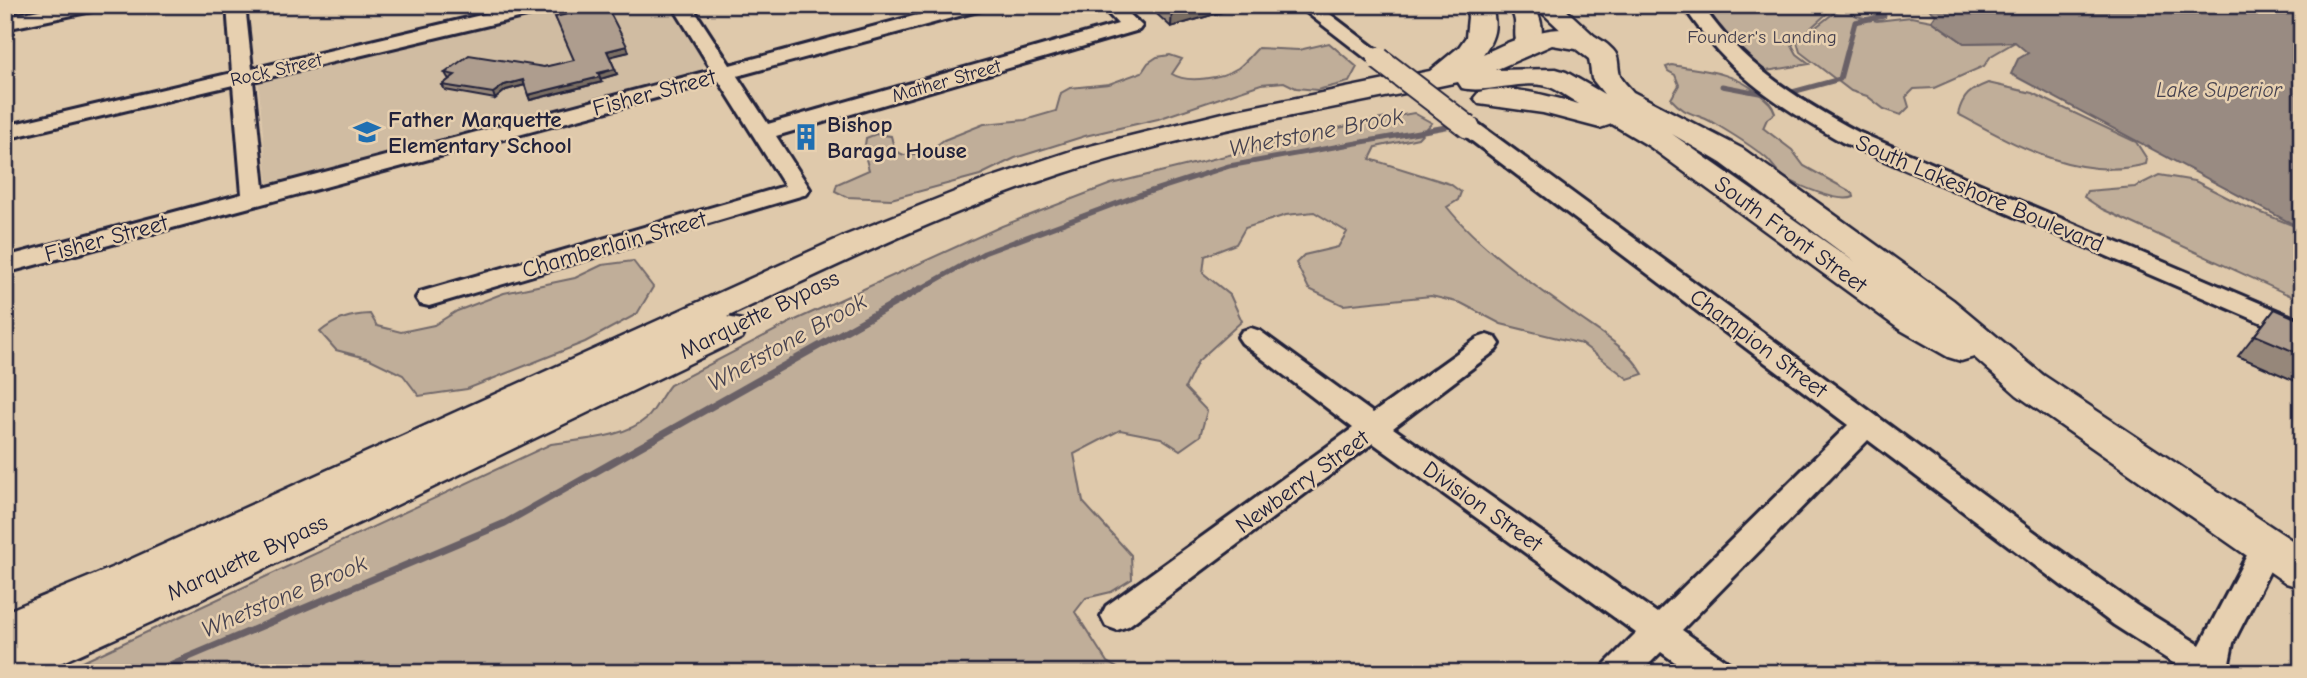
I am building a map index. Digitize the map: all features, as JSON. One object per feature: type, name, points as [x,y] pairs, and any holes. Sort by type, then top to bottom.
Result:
[{"type":"highway","points":[[1432,79],[1466,57],[1479,42],[1483,23],[1478,5]]},
{"type":"highway","name":"Marquette Bypass","points":[[5,632],[132,579],[856,243],[974,194],[1137,142],[1480,67],[1523,45],[1557,36],[1596,57]]},
{"type":"highway","name":"South Front Street","points":[[1523,45],[1518,55],[1525,65],[1660,139],[1912,320],[2030,385],[2302,570]]},
{"type":"highway","points":[[1553,78],[1581,78],[1596,57]]},
{"type":"highway","name":"South Front Street","points":[[1596,57],[1609,85],[1623,98],[1713,144],[1755,173],[1940,307],[2030,385]]},
{"type":"highway","name":"Marquette Bypass","points":[[5,666],[182,588],[950,225],[1044,191],[1149,158],[1401,102],[1469,82],[1500,78],[1553,78]]},
{"type":"highway","points":[[1401,102],[1485,97],[1545,104],[1609,122],[1689,161]]},
{"type":"main road","points":[[1520,5],[1529,17],[1523,45]]},
{"type":"main road","name":"South Front Street","points":[[1546,5],[1596,57]]},
{"type":"street","points":[[5,23],[92,5]]},
{"type":"street","points":[[236,5],[254,199]]},
{"type":"street","name":"Rock Street","points":[[5,133],[548,5]]},
{"type":"street","points":[[681,5],[761,133]]},
{"type":"street","name":"Fisher Street","points":[[5,265],[978,5]]},
{"type":"street","points":[[1109,5],[1132,26]]},
{"type":"street","name":"Champion Street","points":[[1306,5],[2114,608],[2213,672]]},
{"type":"street","name":"South Lakeshore Boulevard","points":[[1692,5],[1718,42],[1762,80],[1802,108],[1875,149],[2302,331]]},
{"type":"street","name":"Mather Street","points":[[761,133],[1132,26]]},
{"type":"street","name":"Chamberlain Street","points":[[429,298],[799,189],[761,133]]},
{"type":"street","name":"Division Street","points":[[1251,337],[1374,429],[1717,673]]},
{"type":"street","name":"Newberry Street","points":[[1117,616],[1487,344]]},
{"type":"street","points":[[1618,673],[1867,424]]},
{"type":"street","points":[[2213,672],[2217,642],[2267,547]]},
{"type":"shaded area","name":"Father Marquette Elementary School","points":[[559,5],[671,5],[706,64],[696,73],[268,186],[258,79]]},
{"type":"green space","name":"Founder's Landing","points":[[1696,5],[1827,5],[1833,8],[1792,45],[1797,54],[1810,64],[1760,72]]},
{"type":"green space","points":[[1845,9],[1857,16],[1877,21],[1911,17],[1932,21],[1964,43],[2015,42],[1991,56],[1984,66],[1934,88],[1914,89],[1906,97],[1909,107],[1901,115],[1884,109],[1867,96],[1851,91],[1800,52],[1797,42],[1835,12]]},
{"type":"green space","points":[[1329,43],[1357,67],[1349,82],[1317,90],[1296,88],[1284,82],[1261,84],[1158,119],[1085,136],[1015,158],[980,175],[891,199],[847,197],[835,191],[837,184],[869,170],[864,152],[866,138],[876,134],[891,136],[895,151],[904,155],[926,153],[944,140],[984,124],[1025,120],[1056,111],[1061,93],[1070,88],[1109,84],[1142,72],[1148,63],[1157,57],[1170,55],[1182,59],[1172,74],[1196,79],[1223,75],[1238,68],[1258,48],[1299,50]]},
{"type":"green space","points":[[1672,65],[1727,76],[1757,92],[1775,113],[1767,119],[1763,128],[1792,150],[1804,166],[1853,193],[1854,197],[1829,196],[1790,180],[1747,144],[1712,122],[1681,108],[1671,99],[1679,85],[1675,75],[1666,67]]},
{"type":"green space","points":[[1988,83],[2032,93],[2136,142],[2147,159],[2146,164],[2096,168],[2072,164],[2025,148],[1958,114],[1968,94]]},
{"type":"green space","points":[[1414,113],[1432,123],[1418,138],[1376,147],[1370,159],[1450,184],[1461,192],[1458,200],[1447,207],[1474,236],[1521,276],[1610,339],[1628,355],[1643,374],[1628,379],[1582,344],[1501,324],[1461,303],[1431,296],[1343,305],[1309,289],[1296,263],[1304,255],[1338,247],[1347,232],[1314,212],[1286,215],[1245,228],[1236,244],[1205,256],[1203,273],[1230,295],[1242,321],[1198,361],[1185,388],[1207,411],[1200,436],[1180,450],[1161,438],[1120,430],[1074,454],[1083,502],[1131,555],[1132,579],[1111,592],[1086,598],[1075,612],[1107,662],[1126,673],[59,673],[551,444],[602,437],[627,430],[648,417],[670,385],[791,322],[1002,226],[1111,184],[1359,123]]},
{"type":"green space","points":[[2159,175],[2195,181],[2242,205],[2302,229],[2302,301],[2102,209],[2084,197],[2087,191],[2135,187]]},
{"type":"green space","points":[[633,261],[653,287],[637,314],[585,342],[467,389],[419,396],[403,375],[370,359],[336,350],[320,332],[344,318],[370,314],[377,326],[401,332],[434,325],[457,311],[504,293],[575,278],[602,265]]},
{"type":"water","name":"Lake Superior","points":[[1846,5],[2302,5],[2302,229],[2011,74],[2018,59],[2028,53],[2015,42],[1964,43],[1932,21],[1936,15],[1928,8],[1886,11],[1884,16]]},
{"type":"building","name":"Father Marquette Elementary School","points":[[606,5],[627,46],[607,51],[615,69],[598,73],[600,77],[528,95],[523,80],[504,85],[493,93],[442,85],[455,75],[445,73],[469,55],[544,67],[574,60],[555,17]]},
{"type":"building","points":[[2275,309],[2302,321],[2302,355],[2255,335]]},
{"type":"waterway","name":"Whetstone Brook","points":[[1785,94],[1840,79],[1855,22],[1884,16]]},
{"type":"waterway","name":"Whetstone Brook","points":[[1722,86],[1775,96]]},
{"type":"waterway","name":"Whetstone Brook","points":[[917,291],[984,253],[1139,195],[1229,166],[1457,125]]},
{"type":"waterway","name":"Whetstone Brook","points":[[151,673],[505,523],[920,289]]},
{"type":"place","name":"Father Marquette Elementary School","points":[[367,132]]},
{"type":"place","name":"Bishop Baraga House","points":[[806,137]]}]
